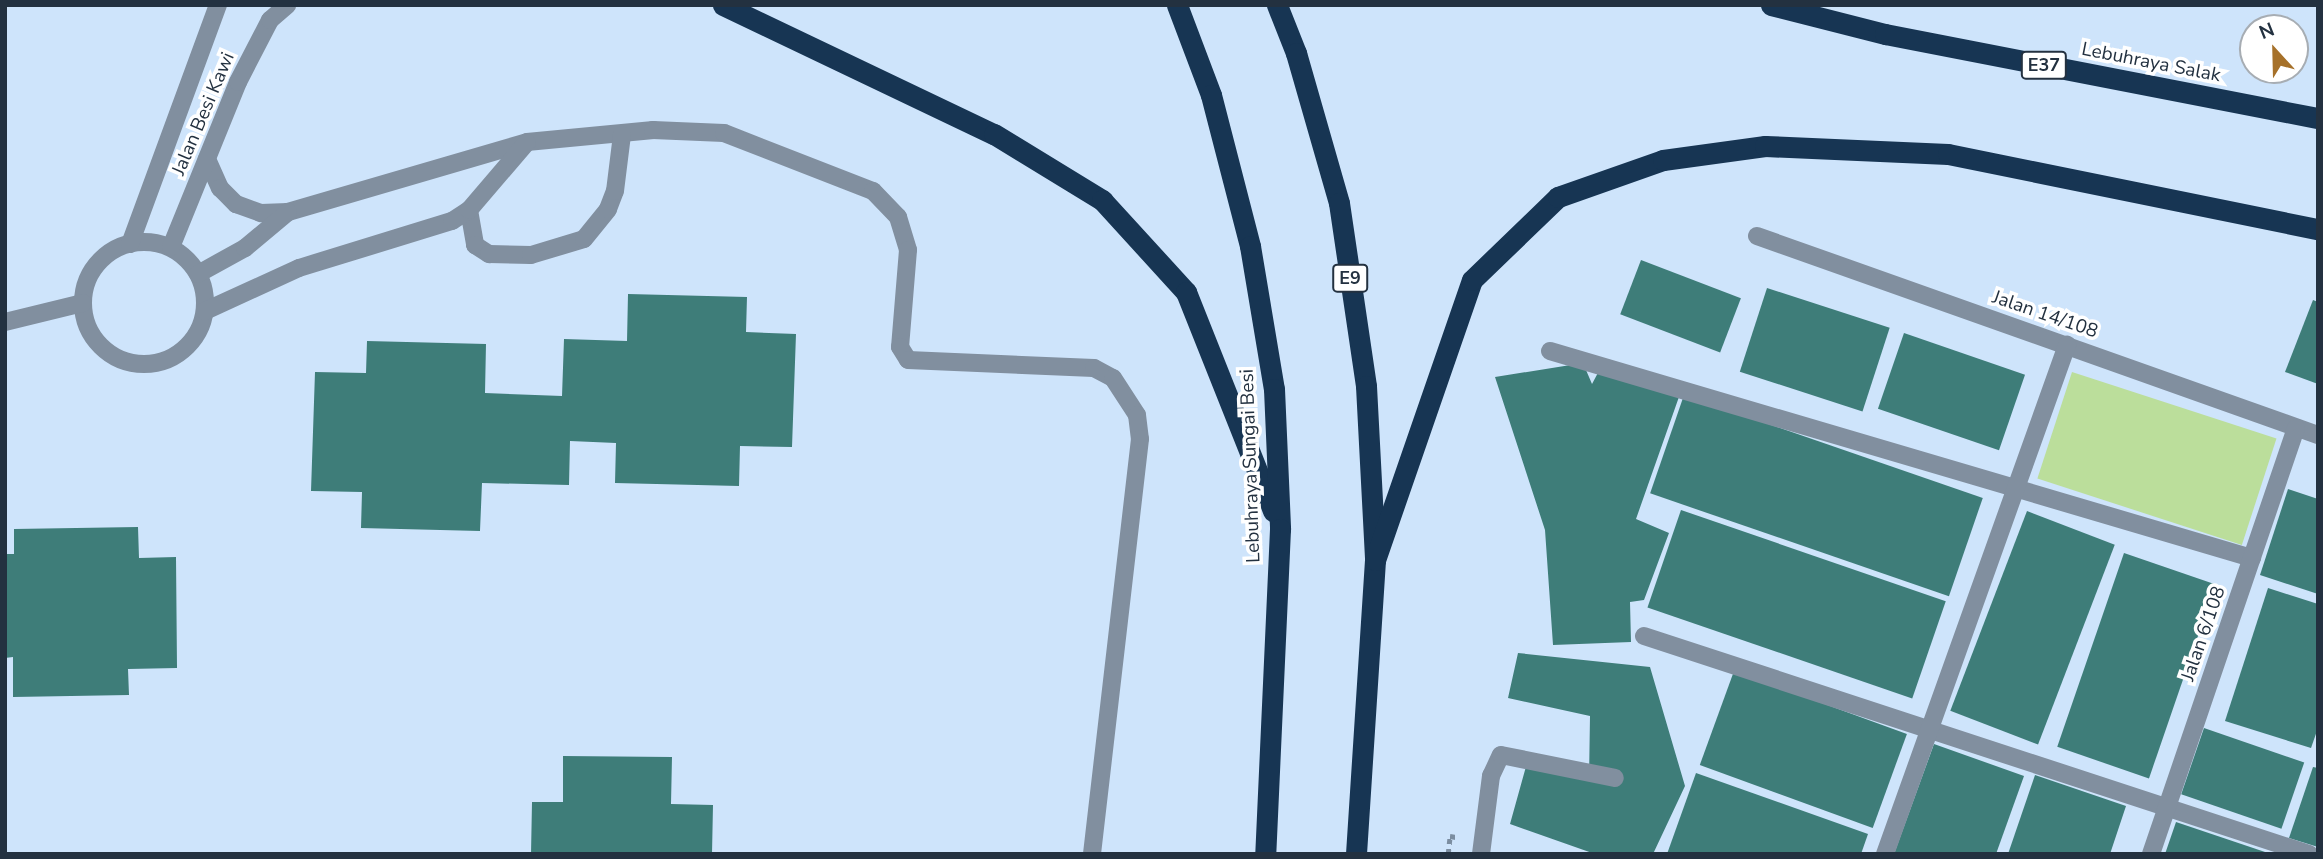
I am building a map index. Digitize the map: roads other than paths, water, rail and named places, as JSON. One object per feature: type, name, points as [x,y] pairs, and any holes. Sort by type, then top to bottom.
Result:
[{"type":"highway","points":[[723,5],[994,134],[1102,200],[1186,292],[1280,529]]},
{"type":"highway","name":"Lebuhraya Sungai Besi","points":[[1177,5],[1211,95],[1250,246],[1275,389],[1280,529],[1265,854]]},
{"type":"highway","name":"E9","points":[[1277,5],[1296,53],[1339,203],[1366,386],[1376,559],[1356,854]]},
{"type":"highway","name":"Lebuhraya Salak","points":[[1771,5],[1885,34],[2318,118]]},
{"type":"highway","points":[[1376,559],[1472,280],[1558,197],[1663,160],[1765,146],[1948,154],[2318,229]]},
{"type":"street","name":"Jalan Besi Kawi","points":[[130,244],[218,5]]},
{"type":"street","name":"Jalan Besi Kawi","points":[[171,247],[207,159],[270,20],[287,5]]},
{"type":"street","points":[[207,159],[220,188],[236,204],[261,213],[288,212],[527,142],[689,129],[724,133],[873,191],[898,217],[908,250],[900,346],[908,360],[1094,368],[1113,378],[1128,397],[1140,439],[1093,854]]},
{"type":"street","points":[[469,210],[475,245],[489,254],[531,255],[584,239],[608,209],[615,191],[622,135]]},
{"type":"street","points":[[205,311],[299,268],[452,221],[469,210],[527,142]]},
{"type":"street","points":[[198,274],[245,248],[288,212]]},
{"type":"street","name":"Jalan 14/108","points":[[1757,236],[2318,435]]},
{"type":"street","points":[[130,244],[171,247],[198,274],[205,311],[200,329],[176,356],[140,364],[106,351],[93,338],[83,303],[96,266],[130,244]]},
{"type":"street","points":[[5,322],[83,303]]},
{"type":"street","points":[[1885,854],[2019,488],[2067,345]]},
{"type":"street","points":[[1550,351],[2252,558]]},
{"type":"street","name":"Jalan 6/108","points":[[2151,854],[2297,428]]},
{"type":"street","points":[[1644,636],[2309,854]]},
{"type":"street","points":[[1481,854],[1491,776],[1501,755],[1615,778]]}]
